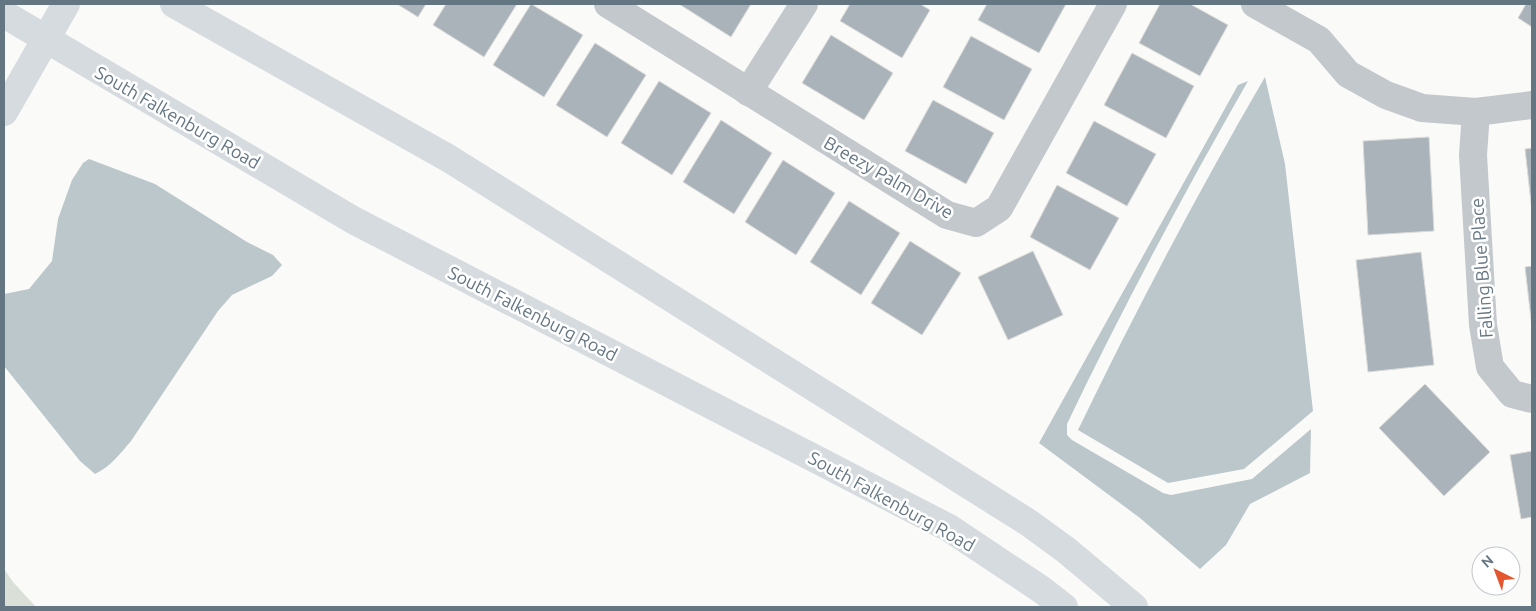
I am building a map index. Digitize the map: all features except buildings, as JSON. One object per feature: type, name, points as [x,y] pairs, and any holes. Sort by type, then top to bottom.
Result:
[{"type":"street","points":[[4,112],[66,4]]},
{"type":"street","points":[[174,4],[448,158],[872,424],[1029,523],[1066,550],[1134,607]]},
{"type":"street","name":"Breezy Palm Drive","points":[[608,4],[947,215],[976,223],[999,208],[1113,4]]},
{"type":"street","points":[[748,92],[804,4]]},
{"type":"street","points":[[1255,4],[1319,40],[1348,74],[1386,95],[1422,108],[1476,112],[1532,105]]},
{"type":"street","name":"South Falkenburg Road","points":[[4,14],[353,220],[949,528],[1042,590],[1064,607]]},
{"type":"street","name":"Falling Blue Place","points":[[1476,112],[1474,174],[1482,325],[1490,367],[1512,394],[1532,399]]},
{"type":"shaded area","points":[[1265,77],[1285,164],[1313,411],[1244,469],[1168,483],[1078,430],[1168,252]]},
{"type":"shaded area","points":[[1248,81],[1155,251],[1067,424],[1067,435],[1072,440],[1163,493],[1171,495],[1252,479],[1311,429],[1310,473],[1250,504],[1226,545],[1200,569],[1140,518],[1039,443],[1238,85]]},
{"type":"shaded area","points":[[89,159],[155,184],[247,242],[273,255],[282,265],[272,276],[232,295],[218,311],[131,441],[110,464],[95,474],[80,461],[4,366],[4,294],[29,289],[52,261],[58,219],[72,180],[83,163]]},
{"type":"shaded area","points":[[4,569],[13,582],[36,607],[4,607]]}]
